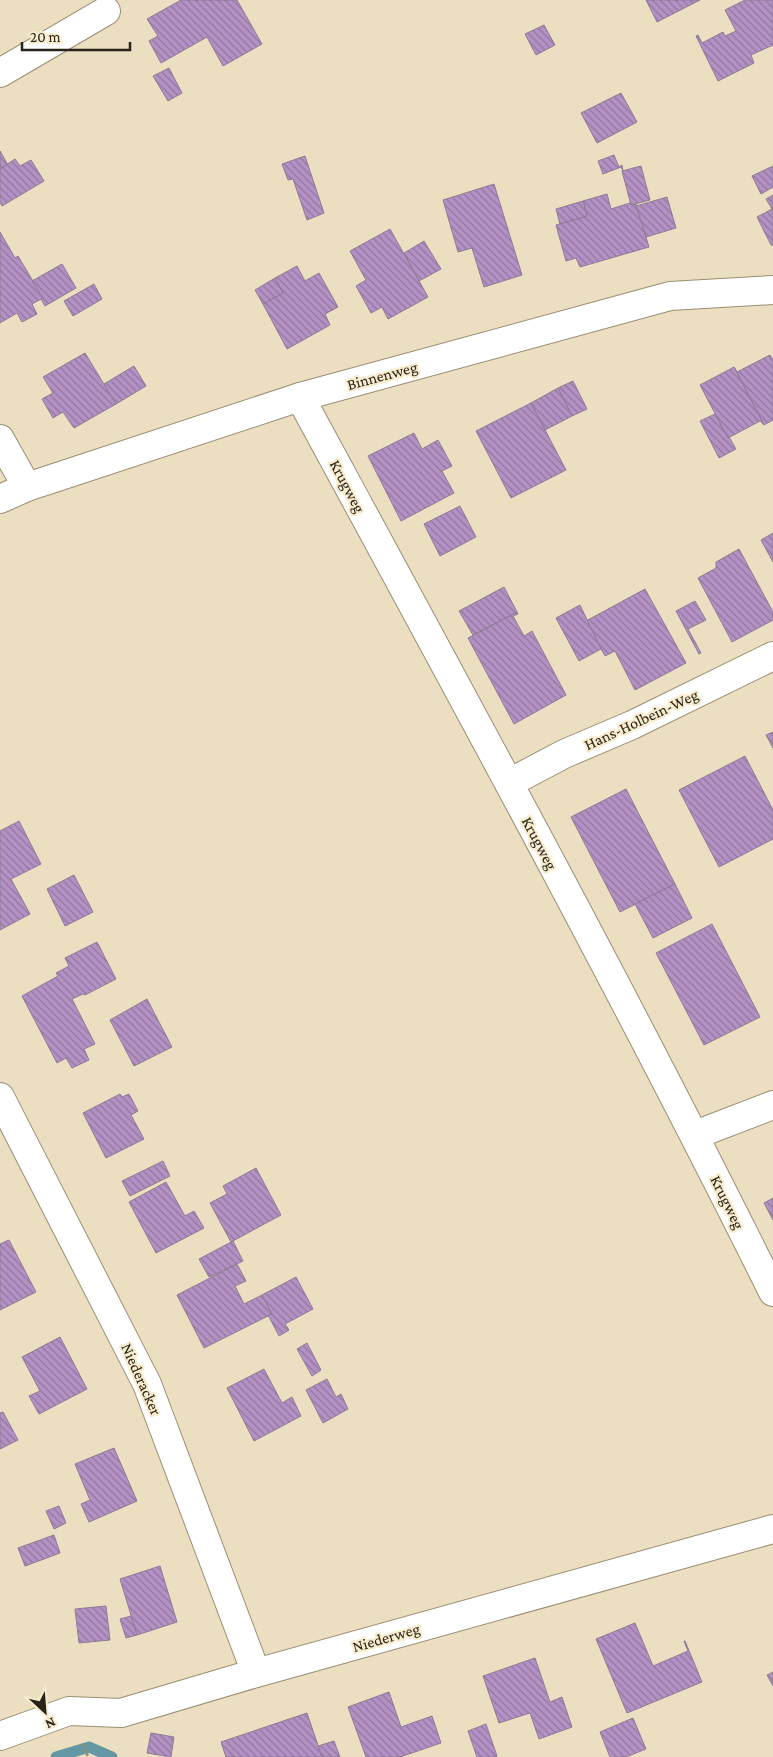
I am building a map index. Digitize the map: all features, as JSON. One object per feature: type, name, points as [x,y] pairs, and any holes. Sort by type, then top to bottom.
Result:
[{"type":"street","points":[[0,73],[106,11]]},
{"type":"street","name":"Binnenweg","points":[[0,498],[27,487],[300,397],[670,296],[773,290]]},
{"type":"street","name":"Krugweg","points":[[300,397],[508,782],[695,1135],[773,1292]]},
{"type":"street","points":[[0,439],[27,487]]},
{"type":"street","name":"Hans-Holbein-Weg","points":[[508,782],[564,754],[632,725],[773,656]]},
{"type":"street","name":"Niederacker","points":[[0,1097],[147,1384],[256,1673]]},
{"type":"street","points":[[695,1135],[773,1105]]},
{"type":"street","name":"Niederweg","points":[[0,1736],[69,1711],[121,1713],[256,1673],[773,1529]]},
{"type":"building","points":[[181,0],[237,0],[262,44],[223,66],[207,37],[161,63],[149,41],[158,36],[147,19]]},
{"type":"building","points":[[646,0],[700,0],[657,22]]},
{"type":"building","points":[[745,0],[773,0],[773,45],[751,55],[754,63],[718,81],[696,36],[698,35],[702,43],[723,32],[725,36],[736,31],[725,10]]},
{"type":"building","points":[[544,25],[555,45],[536,55],[525,34]]},
{"type":"building","points":[[169,68],[182,93],[168,101],[153,76]]},
{"type":"building","points":[[621,93],[637,122],[597,143],[581,113]]},
{"type":"building","points":[[0,151],[8,165],[0,169]]},
{"type":"building","points":[[614,155],[619,167],[622,165],[623,171],[621,167],[603,174],[598,161]]},
{"type":"building","points":[[305,156],[324,213],[307,220],[293,179],[288,180],[282,164]]},
{"type":"building","points":[[15,159],[20,166],[31,160],[44,181],[2,206],[0,202],[0,169]]},
{"type":"building","points":[[641,166],[650,200],[631,205],[622,171]]},
{"type":"building","points":[[773,166],[773,187],[761,194],[752,176]]},
{"type":"building","points":[[494,184],[522,275],[484,287],[472,248],[458,252],[443,200]]},
{"type":"building","points":[[607,194],[611,209],[630,203],[631,205],[636,204],[649,247],[580,267],[576,258],[566,261],[556,225],[587,216],[583,201]]},
{"type":"building","points":[[773,195],[773,209],[772,209],[766,199]]},
{"type":"building","points":[[667,197],[676,228],[646,237],[636,206]]},
{"type":"building","points":[[583,201],[587,216],[560,224],[556,209]]},
{"type":"building","points":[[772,209],[773,245],[771,245],[757,217]]},
{"type":"building","points":[[390,229],[428,297],[388,319],[382,307],[371,313],[356,286],[366,280],[350,251]]},
{"type":"building","points":[[0,232],[15,258],[18,256],[43,298],[32,304],[37,314],[22,322],[17,313],[0,323]]},
{"type":"building","points":[[424,241],[441,269],[419,281],[404,253]]},
{"type":"building","points":[[62,264],[76,288],[45,306],[41,299],[43,298],[32,281]]},
{"type":"building","points":[[297,266],[305,281],[319,273],[338,307],[325,314],[330,325],[287,349],[263,304],[283,293],[275,278]]},
{"type":"building","points":[[275,278],[283,293],[263,304],[255,290]]},
{"type":"building","points":[[94,284],[102,299],[73,316],[64,301]]},
{"type":"building","points":[[85,353],[116,404],[74,428],[63,412],[53,418],[42,399],[53,393],[43,377]]},
{"type":"building","points":[[770,355],[773,360],[773,420],[764,425],[734,367],[737,372]]},
{"type":"building","points":[[134,366],[146,386],[116,404],[104,384]]},
{"type":"building","points":[[734,367],[764,425],[760,421],[728,438],[700,385]]},
{"type":"building","points":[[573,381],[587,409],[572,416],[558,388]]},
{"type":"building","points":[[558,388],[572,416],[545,430],[531,403]]},
{"type":"building","points":[[531,403],[566,470],[511,498],[476,431]]},
{"type":"building","points":[[715,414],[736,449],[719,458],[700,421]]},
{"type":"building","points":[[414,433],[422,449],[438,440],[452,466],[442,471],[454,493],[401,521],[368,456]]},
{"type":"building","points":[[460,506],[476,537],[440,556],[424,524]]},
{"type":"building","points":[[773,533],[773,562],[761,540]]},
{"type":"building","points":[[739,549],[773,612],[773,620],[732,642],[698,578],[716,568],[716,562]]},
{"type":"building","points":[[504,587],[517,612],[473,635],[459,611]]},
{"type":"building","points":[[645,589],[686,663],[635,690],[615,651],[605,656],[586,621]]},
{"type":"building","points":[[695,601],[706,620],[688,629],[701,653],[699,654],[676,611]]},
{"type":"building","points":[[580,605],[601,649],[579,661],[556,618]]},
{"type":"building","points":[[517,612],[518,614],[513,616],[524,636],[532,631],[566,695],[514,724],[468,638]]},
{"type":"building","points":[[773,732],[773,748],[766,735]]},
{"type":"building","points":[[745,756],[773,810],[773,839],[719,867],[679,790]]},
{"type":"building","points":[[626,789],[675,884],[620,912],[571,817]]},
{"type":"building","points":[[19,821],[41,864],[11,879],[30,914],[0,930],[0,831]]},
{"type":"building","points":[[74,875],[93,912],[65,926],[47,889]]},
{"type":"building","points":[[675,884],[692,918],[653,938],[635,904]]},
{"type":"building","points":[[712,924],[760,1017],[704,1045],[656,953]]},
{"type":"building","points":[[97,942],[116,979],[85,995],[83,994],[72,999],[95,1044],[84,1049],[89,1060],[72,1068],[66,1058],[57,1063],[22,996],[58,976],[56,973],[69,966],[65,958]]},
{"type":"building","points":[[147,999],[172,1047],[134,1066],[110,1020]]},
{"type":"building","points":[[120,1094],[122,1097],[129,1094],[138,1111],[131,1115],[144,1139],[106,1158],[83,1113]]},
{"type":"building","points":[[163,1161],[170,1176],[130,1196],[122,1181]]},
{"type":"building","points":[[256,1168],[281,1215],[231,1242],[210,1203],[227,1194],[223,1186]]},
{"type":"building","points":[[166,1182],[185,1216],[194,1211],[204,1228],[156,1253],[129,1202]]},
{"type":"building","points":[[773,1198],[773,1220],[764,1203]]},
{"type":"building","points":[[9,1240],[36,1292],[0,1310],[0,1244]]},
{"type":"building","points":[[233,1241],[243,1261],[209,1277],[199,1259]]},
{"type":"building","points":[[237,1264],[246,1281],[235,1286],[244,1304],[262,1295],[272,1314],[204,1348],[177,1295]]},
{"type":"building","points":[[296,1277],[313,1309],[285,1324],[289,1330],[279,1336],[268,1315],[272,1314],[262,1295]]},
{"type":"building","points":[[60,1337],[87,1389],[39,1414],[29,1396],[40,1391],[22,1357]]},
{"type":"building","points":[[307,1343],[321,1370],[312,1376],[297,1349]]},
{"type":"building","points":[[264,1369],[282,1403],[292,1397],[301,1416],[254,1441],[227,1388]]},
{"type":"building","points":[[327,1379],[336,1397],[341,1394],[348,1409],[323,1423],[306,1390]]},
{"type":"building","points":[[3,1412],[18,1440],[0,1449],[0,1413]]},
{"type":"building","points":[[114,1448],[137,1501],[89,1522],[81,1504],[90,1500],[75,1464]]},
{"type":"building","points":[[59,1506],[66,1523],[54,1529],[46,1511]]},
{"type":"building","points":[[54,1535],[60,1553],[25,1566],[18,1548]]},
{"type":"building","points":[[160,1566],[177,1622],[137,1635],[120,1579]]},
{"type":"building","points":[[106,1606],[110,1640],[79,1643],[75,1609]]},
{"type":"building","points":[[131,1616],[137,1635],[126,1638],[120,1619]]},
{"type":"building","points":[[635,1623],[653,1666],[688,1651],[685,1641],[702,1682],[627,1713],[596,1639]]},
{"type":"building","points":[[535,1658],[550,1702],[562,1697],[572,1727],[539,1739],[530,1713],[499,1723],[483,1676]]},
{"type":"building","points":[[773,1672],[773,1686],[767,1675]]},
{"type":"building","points":[[389,1692],[401,1727],[432,1716],[441,1743],[400,1757],[366,1757],[348,1707]]},
{"type":"building","points":[[307,1713],[322,1757],[226,1757],[221,1742]]},
{"type":"building","points":[[633,1718],[646,1749],[626,1757],[610,1757],[600,1732]]},
{"type":"building","points":[[486,1724],[497,1756],[477,1757],[468,1731]]},
{"type":"building","points":[[151,1733],[174,1737],[171,1757],[147,1753]]},
{"type":"building","points":[[334,1741],[340,1757],[322,1757],[318,1746]]},
{"type":"waterway","points":[[56,1757],[89,1747],[112,1757]]}]
